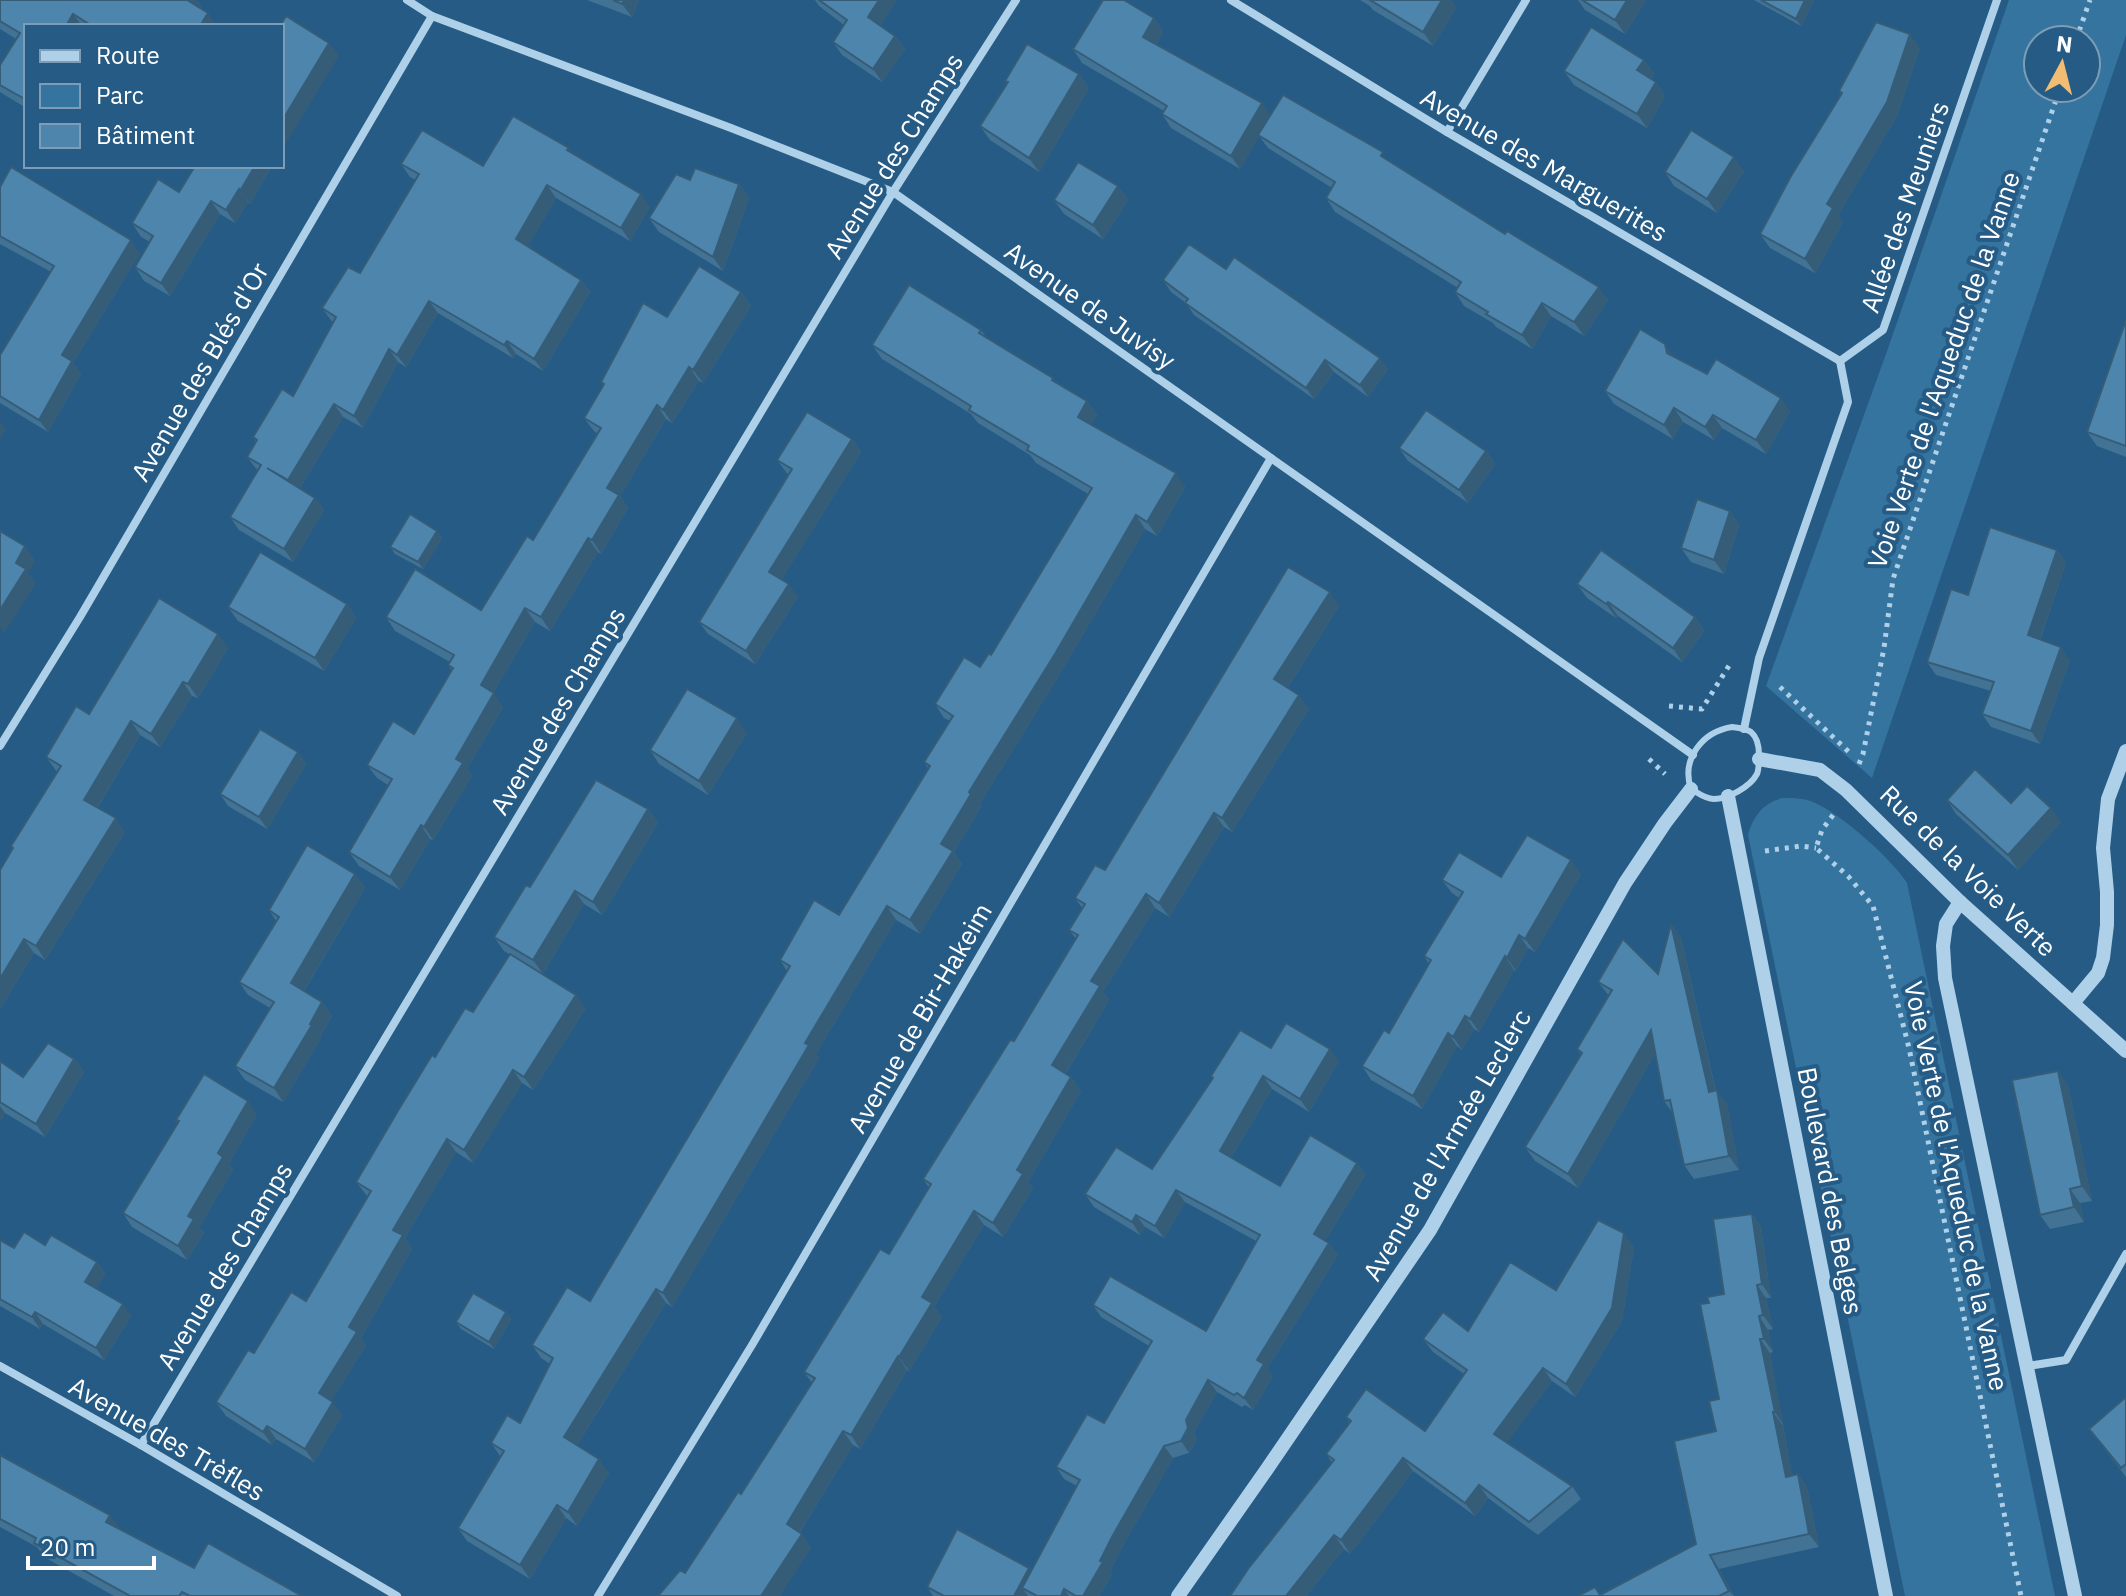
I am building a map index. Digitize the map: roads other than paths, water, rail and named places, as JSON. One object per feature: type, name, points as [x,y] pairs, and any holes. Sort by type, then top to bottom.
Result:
[{"type":"street","name":"Avenue de Juvisy","points":[[407,0],[432,16],[893,192],[1693,755]]},
{"type":"street","name":"Avenue des Champs","points":[[141,1445],[893,192],[1016,0]]},
{"type":"street","name":"Avenue des Marguerites","points":[[1231,0],[1447,132],[1840,361]]},
{"type":"street","points":[[1447,132],[1526,0]]},
{"type":"street","name":"Allée des Meuniers","points":[[1840,361],[1883,330],[1997,0]]},
{"type":"street","name":"Avenue des Blés d'Or","points":[[0,746],[80,617],[432,16]]},
{"type":"street","points":[[1744,729],[1759,658],[1848,402],[1840,361]]},
{"type":"street","name":"Avenue de Bir-Hakeim","points":[[598,1596],[760,1331],[1271,458]]},
{"type":"street","points":[[2073,1003],[2098,973],[2103,958],[2107,914],[2103,848],[2108,799],[2126,751]]},
{"type":"street","name":"Rue de la Voie Verte","points":[[1759,759],[1820,770],[1856,798],[1960,902],[2126,1051]]},
{"type":"street","name":"Avenue de l'Armée Leclerc","points":[[1178,1596],[1430,1230],[1625,883],[1691,789]]},
{"type":"street","name":"Boulevard des Belges","points":[[1728,796],[1886,1596]]},
{"type":"street","points":[[1960,902],[1946,924],[1943,946],[1945,978],[2075,1596]]},
{"type":"street","points":[[2028,1366],[2066,1360],[2126,1254]]},
{"type":"street","name":"Avenue des Trèfles","points":[[0,1366],[397,1596]]},
{"type":"lane","points":[[1732,727],[1744,729],[1751,732],[1759,745],[1757,774],[1750,782],[1728,796],[1713,799],[1691,789],[1688,765],[1703,740],[1732,727]]}]
